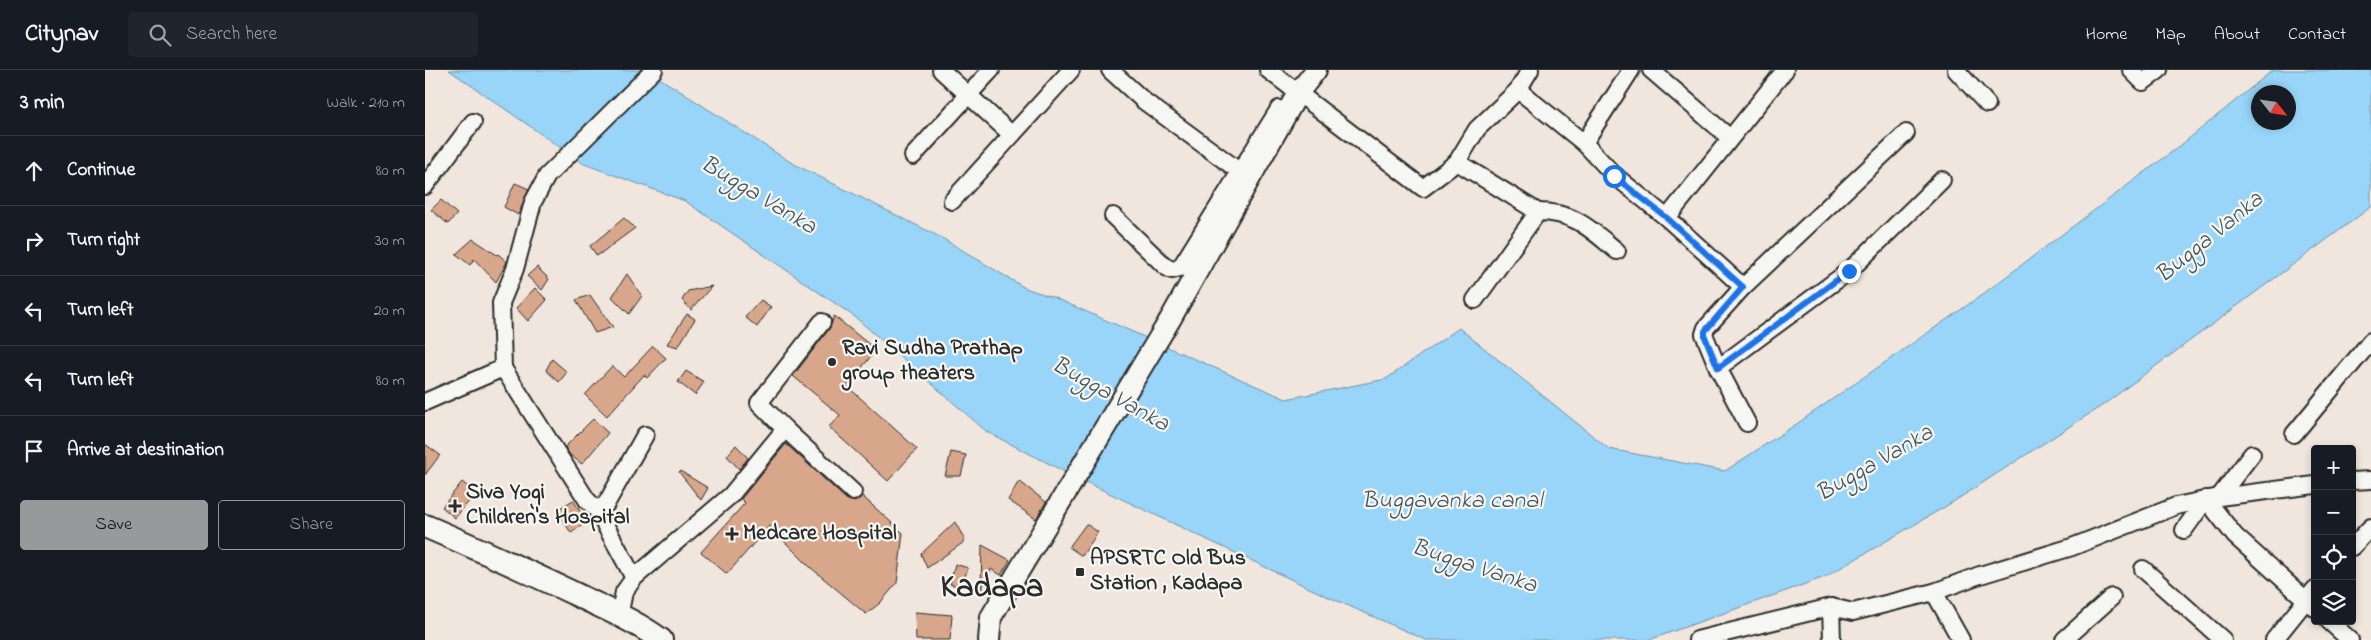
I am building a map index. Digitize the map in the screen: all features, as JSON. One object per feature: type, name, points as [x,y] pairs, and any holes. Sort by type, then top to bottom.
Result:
[{"type":"main road","points":[[425,526],[475,546],[644,628],[661,640]]},
{"type":"street","points":[[634,578],[597,510],[587,500],[503,368],[501,303],[515,269],[533,202],[547,176],[654,70]]},
{"type":"street","points":[[941,70],[1011,134]]},
{"type":"street","points":[[913,156],[991,70]]},
{"type":"street","points":[[952,201],[1071,70]]},
{"type":"street","points":[[1109,70],[1144,101],[1239,171]]},
{"type":"street","points":[[1268,70],[1423,188],[1457,162],[1477,129],[1519,90],[1530,70]]},
{"type":"street","points":[[1113,216],[1166,267],[1172,270],[1180,268],[1239,171],[1295,91],[1316,70]]},
{"type":"street","points":[[1584,143],[1631,70]]},
{"type":"street","points":[[1667,218],[1785,70]]},
{"type":"street","points":[[1956,70],[1987,104]]},
{"type":"street","points":[[2131,70],[2143,82],[2159,70]]},
{"type":"street","points":[[1653,71],[1730,138]]},
{"type":"street","points":[[1519,90],[1584,143],[1614,176],[1667,218],[1743,287]]},
{"type":"street","points":[[989,640],[991,618],[1171,318],[1295,91]]},
{"type":"street","points":[[425,186],[473,122]]},
{"type":"street","points":[[1747,423],[1718,368],[1705,337],[1705,331],[1743,287],[1906,132]]},
{"type":"street","points":[[1457,162],[1538,212],[1567,215],[1592,230],[1617,252]]},
{"type":"street","points":[[1718,368],[1849,271],[1942,180]]},
{"type":"street","points":[[1475,300],[1538,212]]},
{"type":"street","points":[[822,322],[759,403],[853,492]]},
{"type":"street","points":[[2294,434],[2371,341]]},
{"type":"street","points":[[425,402],[503,368]]},
{"type":"street","points":[[619,616],[624,592],[634,578],[731,495],[785,429]]},
{"type":"street","points":[[597,510],[605,504],[645,435]]},
{"type":"street","points":[[2184,530],[2252,454]]},
{"type":"street","points":[[2356,481],[2371,480]]},
{"type":"street","points":[[1697,640],[1831,607],[1853,612],[1934,592],[1977,576],[2072,547],[2176,506],[2212,498],[2311,486]]},
{"type":"street","points":[[2212,498],[2235,536],[2311,598]]},
{"type":"street","points":[[2356,544],[2371,528]]},
{"type":"street","points":[[2143,569],[2223,640]]},
{"type":"street","points":[[1934,592],[1961,640]]},
{"type":"street","points":[[2064,640],[2112,597]]},
{"type":"street","points":[[2274,640],[2311,600]]},
{"type":"street","points":[[1831,607],[1832,640]]},
{"type":"street","points":[[2334,625],[2351,640]]},
{"type":"water","name":"Buggavanka canal","points":[[449,70],[647,70],[792,163],[942,238],[1025,288],[1055,298],[1286,399],[1386,379],[1459,328],[1609,449],[1725,471],[1798,423],[1979,297],[2181,145],[2251,88],[2251,130],[2296,130],[2296,85],[2255,85],[2273,70],[2371,70],[2371,207],[2103,405],[1953,502],[1825,577],[1649,640],[1426,640],[1324,595],[1071,475],[987,432],[855,317],[685,201],[584,164]]},
{"type":"building","points":[[515,183],[529,189],[518,215],[504,207]]},
{"type":"building","points":[[441,200],[457,214],[448,224],[431,210]]},
{"type":"building","points":[[624,218],[635,228],[597,256],[590,246]]},
{"type":"building","points":[[473,239],[498,254],[507,262],[496,282],[474,259],[470,265],[456,254]]},
{"type":"building","points":[[537,267],[549,279],[542,290],[527,276]]},
{"type":"building","points":[[627,274],[642,296],[629,314],[612,297]]},
{"type":"building","points":[[712,286],[691,310],[682,300],[688,291]]},
{"type":"building","points":[[535,288],[547,300],[528,321],[516,308]]},
{"type":"building","points":[[590,295],[613,327],[595,333],[576,300]]},
{"type":"building","points":[[761,300],[771,307],[757,327],[745,317]]},
{"type":"building","points":[[687,314],[695,319],[678,347],[667,344]]},
{"type":"building","points":[[834,316],[876,350],[847,386],[917,449],[888,481],[829,427],[840,415],[793,376],[830,328]]},
{"type":"building","points":[[653,346],[666,358],[647,378],[644,375],[607,416],[585,395],[612,366],[624,377]]},
{"type":"building","points":[[552,359],[567,372],[559,382],[546,370]]},
{"type":"building","points":[[686,371],[704,382],[695,395],[678,382]]},
{"type":"building","points":[[593,419],[608,433],[582,464],[570,455],[565,447]]},
{"type":"building","points":[[425,444],[440,455],[425,475]]},
{"type":"building","points":[[786,444],[846,499],[855,502],[862,496],[903,533],[897,583],[880,603],[866,614],[810,567],[769,526],[727,574],[701,552],[745,503],[741,499]]},
{"type":"building","points":[[736,445],[748,458],[739,469],[727,456]]},
{"type":"building","points":[[951,452],[966,455],[961,476],[945,476]]},
{"type":"building","points":[[679,472],[708,488],[701,500]]},
{"type":"building","points":[[1019,481],[1046,502],[1036,519],[1008,500]]},
{"type":"building","points":[[462,482],[476,493],[455,518],[442,507]]},
{"type":"building","points":[[573,500],[587,522],[571,533],[557,510]]},
{"type":"building","points":[[955,522],[964,538],[964,542],[927,568],[921,554]]},
{"type":"building","points":[[1086,524],[1098,532],[1082,556],[1069,547]]},
{"type":"building","points":[[982,545],[1010,560],[1001,575],[991,569],[981,590]]},
{"type":"building","points":[[955,564],[968,568],[961,587],[950,584]]},
{"type":"building","points":[[915,612],[952,615],[950,640],[916,640]]},
{"type":"place","name":"Ravi Sudha Prathap group theaters","points":[[832,362]]},
{"type":"place","name":"Siva Yogi Children's Hospital","points":[[455,506]]},
{"type":"place","name":"Medcare Hospital","points":[[732,534]]},
{"type":"place","name":"APSRTC Old Bus Station , Kadapa","points":[[1080,572]]},
{"type":"district","name":"Kadapa","points":[[992,588]]},
{"type":"route","points":[[1614,176],[1667,218],[1743,287],[1706,328],[1704,334],[1718,368],[1849,271]]},
{"type":"water label","name":"Bugga Vanka","points":[[758,196]]},
{"type":"water label","name":"Bugga Vanka","points":[[2210,238]]},
{"type":"water label","name":"Bugga Vanka","points":[[1110,395]]},
{"type":"water label","name":"Bugga Vanka","points":[[1875,464]]},
{"type":"water label","name":"Bugga Vanka","points":[[1474,567]]}]
